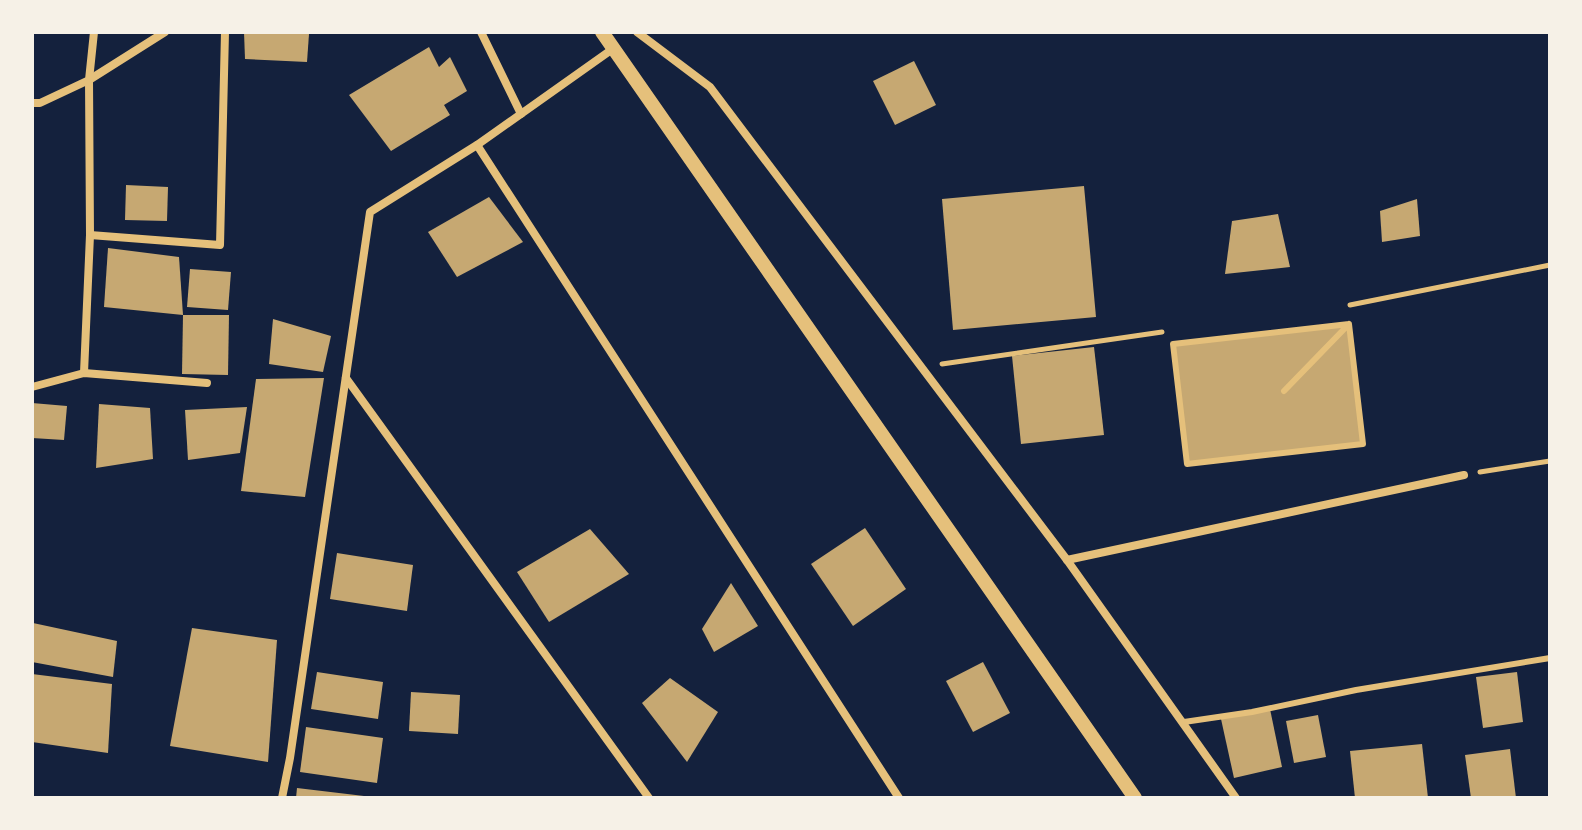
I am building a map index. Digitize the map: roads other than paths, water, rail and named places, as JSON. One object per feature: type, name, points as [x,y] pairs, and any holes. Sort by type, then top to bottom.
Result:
[{"type":"street","points":[[84,373],[90,235],[89,80],[94,32]]},
{"type":"street","points":[[32,103],[40,103],[89,80],[165,32]]},
{"type":"street","points":[[90,235],[220,245],[225,32]]},
{"type":"street","points":[[481,32],[521,114]]},
{"type":"street","points":[[602,32],[1135,798]]},
{"type":"street","points":[[637,32],[710,87],[1067,560],[1236,798]]},
{"type":"street","points":[[282,798],[370,212],[477,145],[614,48]]},
{"type":"street","points":[[477,145],[899,798]]},
{"type":"street","points":[[32,387],[84,373],[207,383]]},
{"type":"street","points":[[346,378],[649,798]]},
{"type":"street","points":[[1067,560],[1464,475]]},
{"type":"lane","points":[[1349,324],[1363,444],[1187,464],[1173,344],[1349,324]]},
{"type":"lane","points":[[1284,391],[1349,324]]},
{"type":"lane","points":[[1184,722],[1550,658]]}]
